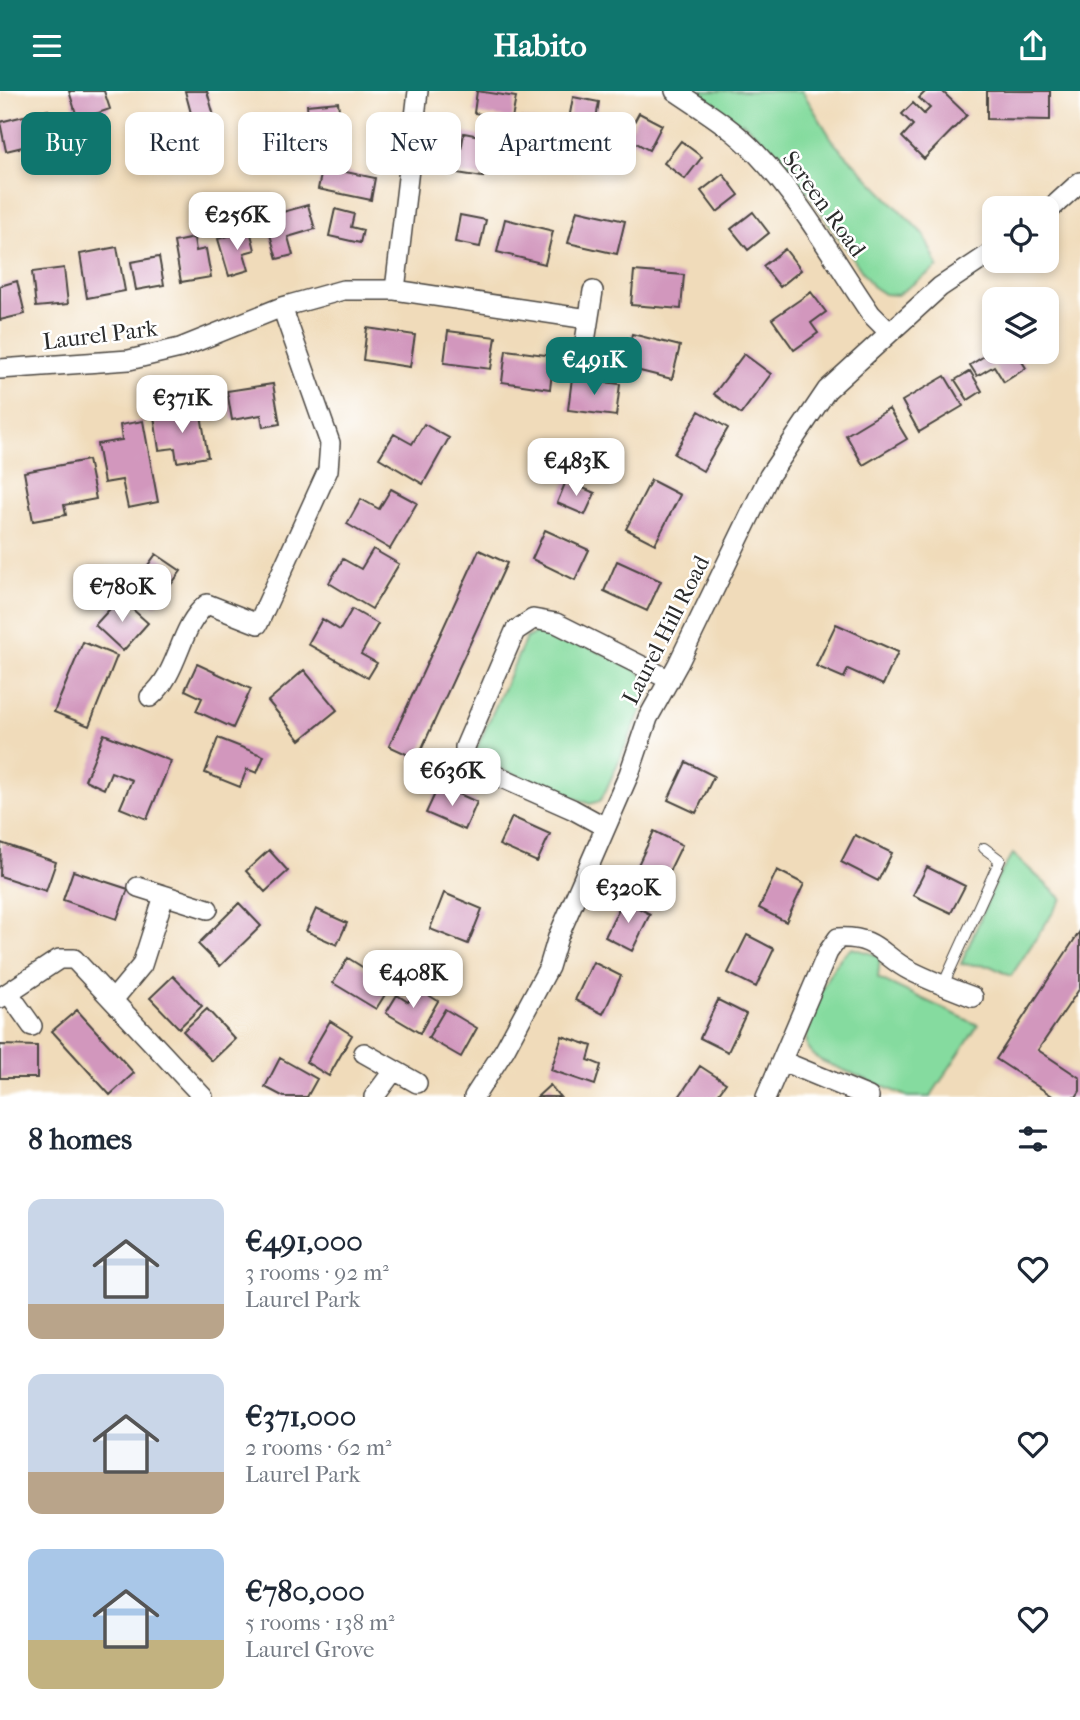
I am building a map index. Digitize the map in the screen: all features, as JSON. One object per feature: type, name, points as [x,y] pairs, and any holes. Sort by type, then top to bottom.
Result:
[{"type":"street","points":[[395,291],[418,91]]},
{"type":"street","name":"Screen Road","points":[[675,91],[719,121],[754,151],[783,183],[871,314],[888,331]]},
{"type":"street","points":[[1059,201],[1080,182]]},
{"type":"street","name":"Laurel Hill Road","points":[[474,1097],[505,1049],[549,967],[558,937],[648,718],[670,680],[769,476],[827,390],[888,331],[940,287],[982,259]]},
{"type":"street","name":"Laurel Park","points":[[0,369],[129,360],[180,348],[282,307],[343,290],[395,291],[588,319]]},
{"type":"street","points":[[584,348],[593,291]]},
{"type":"street","points":[[150,697],[164,685],[193,615],[207,604],[258,624],[284,573],[328,470],[330,443],[282,307]]},
{"type":"street","points":[[605,827],[572,809],[472,765],[464,758],[465,747],[515,631],[533,619],[556,623],[670,680]]},
{"type":"street","points":[[138,887],[208,909]]},
{"type":"street","points":[[113,1000],[142,965],[164,896]]},
{"type":"street","points":[[766,1097],[828,952],[838,939],[858,937],[878,945],[908,969],[973,997]]},
{"type":"street","points":[[32,1026],[5,996],[59,960],[74,959],[203,1097]]},
{"type":"street","points":[[364,1053],[417,1083]]},
{"type":"street","points":[[782,1061],[869,1097]]},
{"type":"street","points":[[374,1097],[394,1070]]},
{"type":"lane","points":[[943,985],[1000,860],[984,848]]},
{"type":"green space","points":[[689,91],[802,91],[835,144],[924,235],[938,267],[897,295],[884,294],[872,286],[786,161],[742,122],[739,126]]},
{"type":"green space","points":[[541,630],[552,630],[638,670],[648,683],[646,700],[600,801],[590,804],[483,762],[476,750],[526,638]]},
{"type":"green space","points":[[1013,854],[1062,899],[1011,976],[990,966],[961,964],[998,877]]},
{"type":"green space","points":[[852,948],[880,956],[878,978],[978,1025],[930,1097],[908,1097],[822,1061],[809,1050],[807,1035],[820,992],[836,964]]},
{"type":"building","points":[[69,91],[104,91],[110,109],[101,112],[76,112]]},
{"type":"building","points":[[185,91],[207,91],[213,112],[191,112]]},
{"type":"building","points":[[477,91],[516,97],[513,112],[474,113]]},
{"type":"building","points":[[926,91],[942,91],[967,115],[924,159],[902,137],[913,125],[902,114],[913,103],[924,114],[930,108],[919,98]]},
{"type":"building","points":[[987,91],[1050,91],[1050,120],[987,119]]},
{"type":"building","points":[[573,97],[599,102],[597,112],[570,112]]},
{"type":"building","points":[[338,102],[339,112],[308,112],[307,105]]},
{"type":"building","points":[[639,113],[662,125],[649,150],[636,143],[636,119]]},
{"type":"building","points":[[21,117],[21,147],[6,151],[0,122]]},
{"type":"building","points":[[464,133],[475,135],[475,175],[483,177],[461,174]]},
{"type":"building","points":[[681,141],[702,157],[685,179],[664,163]]},
{"type":"building","points":[[352,173],[375,178],[371,200],[318,189],[321,175]]},
{"type":"building","points":[[723,174],[739,195],[717,212],[701,191]]},
{"type":"building","points":[[308,205],[315,229],[288,237],[293,255],[277,259],[265,217]]},
{"type":"building","points":[[335,209],[354,214],[351,227],[363,230],[360,243],[329,236]]},
{"type":"building","points":[[577,210],[625,221],[617,254],[568,243]]},
{"type":"building","points":[[753,212],[769,233],[748,250],[731,229]]},
{"type":"building","points":[[460,215],[486,220],[480,247],[455,242]]},
{"type":"building","points":[[505,219],[553,231],[545,264],[497,252]]},
{"type":"building","points":[[250,230],[255,250],[244,253],[249,270],[229,276],[218,239]]},
{"type":"building","points":[[194,238],[196,251],[206,249],[211,277],[181,282],[174,242]]},
{"type":"building","points":[[117,247],[125,291],[87,298],[80,254]]},
{"type":"building","points":[[785,249],[801,270],[780,287],[763,266]]},
{"type":"building","points":[[159,257],[164,285],[136,290],[131,262]]},
{"type":"building","points":[[64,268],[68,304],[36,307],[32,272]]},
{"type":"building","points":[[634,271],[684,275],[681,309],[631,305]]},
{"type":"building","points":[[17,281],[25,314],[0,320],[0,286]]},
{"type":"building","points":[[811,292],[826,312],[811,323],[818,333],[794,350],[772,319]]},
{"type":"building","points":[[367,328],[415,335],[410,367],[363,360]]},
{"type":"building","points":[[448,331],[496,337],[491,369],[444,363]]},
{"type":"building","points":[[632,334],[680,346],[672,379],[624,367]]},
{"type":"building","points":[[506,350],[554,356],[550,389],[502,382]]},
{"type":"building","points":[[744,354],[771,374],[741,414],[714,394]]},
{"type":"building","points":[[982,358],[982,364],[1024,364],[1026,368],[1004,382],[994,366],[977,376],[970,365]]},
{"type":"building","points":[[970,371],[982,391],[968,400],[955,380]]},
{"type":"building","points":[[945,376],[963,406],[919,432],[902,401]]},
{"type":"building","points":[[572,378],[620,384],[616,416],[568,410]]},
{"type":"building","points":[[273,384],[280,424],[263,427],[261,415],[232,420],[227,391]]},
{"type":"building","points":[[200,409],[208,457],[177,462],[175,448],[159,450],[154,416]]},
{"type":"building","points":[[889,409],[907,439],[863,465],[846,435]]},
{"type":"building","points":[[699,411],[728,428],[703,471],[674,454]]},
{"type":"building","points":[[143,421],[158,502],[128,508],[122,480],[104,483],[97,444],[122,440],[120,425]]},
{"type":"building","points":[[424,424],[449,438],[423,484],[379,458],[394,434],[412,444]]},
{"type":"building","points":[[88,460],[96,499],[64,505],[66,515],[33,521],[24,472]]},
{"type":"building","points":[[651,480],[680,495],[655,544],[626,529]]},
{"type":"building","points":[[566,481],[595,493],[585,515],[557,503]]},
{"type":"building","points":[[391,489],[417,503],[390,549],[347,524],[361,499],[379,509]]},
{"type":"building","points":[[545,530],[589,550],[575,580],[532,559]]},
{"type":"building","points":[[373,549],[399,564],[372,609],[329,583],[343,559],[361,569]]},
{"type":"building","points":[[479,550],[507,563],[417,759],[389,746]]},
{"type":"building","points":[[156,554],[181,571],[155,606],[131,589]]},
{"type":"building","points":[[617,561],[661,581],[647,611],[604,591]]},
{"type":"building","points":[[120,598],[148,623],[123,651],[95,625]]},
{"type":"building","points":[[352,609],[378,624],[361,654],[377,663],[368,678],[308,644],[322,619],[340,630]]},
{"type":"building","points":[[836,624],[898,652],[883,685],[848,669],[844,678],[816,666]]},
{"type":"building","points":[[83,642],[117,656],[89,726],[54,712]]},
{"type":"building","points":[[197,664],[251,689],[233,728],[196,711],[202,698],[185,690]]},
{"type":"building","points":[[304,670],[337,710],[300,740],[268,701]]},
{"type":"building","points":[[104,734],[171,761],[147,819],[120,808],[132,780],[111,772],[104,789],[85,780]]},
{"type":"building","points":[[218,738],[264,756],[257,773],[247,769],[240,787],[205,773]]},
{"type":"building","points":[[686,762],[714,776],[696,813],[668,800]]},
{"type":"building","points":[[439,785],[477,802],[465,830],[426,813]]},
{"type":"building","points":[[512,817],[550,834],[537,862],[499,845]]},
{"type":"building","points":[[654,831],[682,845],[664,882],[636,869]]},
{"type":"building","points":[[855,835],[892,853],[878,881],[841,862]]},
{"type":"building","points":[[1,843],[56,862],[46,891],[0,876]]},
{"type":"building","points":[[269,850],[288,871],[265,892],[246,871]]},
{"type":"building","points":[[927,867],[965,886],[951,913],[913,895]]},
{"type":"building","points":[[777,870],[804,884],[786,922],[759,908]]},
{"type":"building","points":[[73,871],[128,889],[117,919],[63,900]]},
{"type":"building","points":[[444,893],[482,909],[468,944],[430,929]]},
{"type":"building","points":[[623,900],[650,914],[632,951],[605,937]]},
{"type":"building","points":[[239,903],[261,926],[220,966],[198,944]]},
{"type":"building","points":[[316,909],[347,923],[337,945],[306,931]]},
{"type":"building","points":[[1080,931],[1080,988],[1038,1050],[1080,1078],[1080,1091],[1076,1097],[1054,1097],[996,1059]]},
{"type":"building","points":[[747,935],[774,949],[756,987],[728,973]]},
{"type":"building","points":[[348,958],[391,985],[376,1009],[333,983]]},
{"type":"building","points":[[593,962],[621,976],[603,1014],[575,1000]]},
{"type":"building","points":[[173,976],[202,1006],[179,1028],[150,998]]},
{"type":"building","points":[[417,988],[438,1001],[420,1033],[386,1013],[397,995],[408,1002]]},
{"type":"building","points":[[718,1000],[746,1014],[728,1052],[700,1038]]},
{"type":"building","points":[[207,1009],[235,1039],[212,1061],[183,1031]]},
{"type":"building","points":[[445,1009],[477,1028],[461,1057],[428,1038]]},
{"type":"building","points":[[77,1010],[134,1073],[110,1095],[52,1031]]},
{"type":"building","points":[[330,1021],[352,1035],[329,1076],[306,1062]]},
{"type":"building","points":[[562,1036],[592,1046],[588,1060],[601,1065],[595,1085],[551,1070]]},
{"type":"building","points":[[0,1045],[37,1046],[37,1078],[0,1078]]},
{"type":"building","points":[[280,1058],[317,1079],[307,1097],[284,1097],[265,1087]]},
{"type":"building","points":[[700,1066],[726,1083],[716,1097],[679,1097]]},
{"type":"building","points":[[550,1085],[560,1097],[537,1097]]}]
